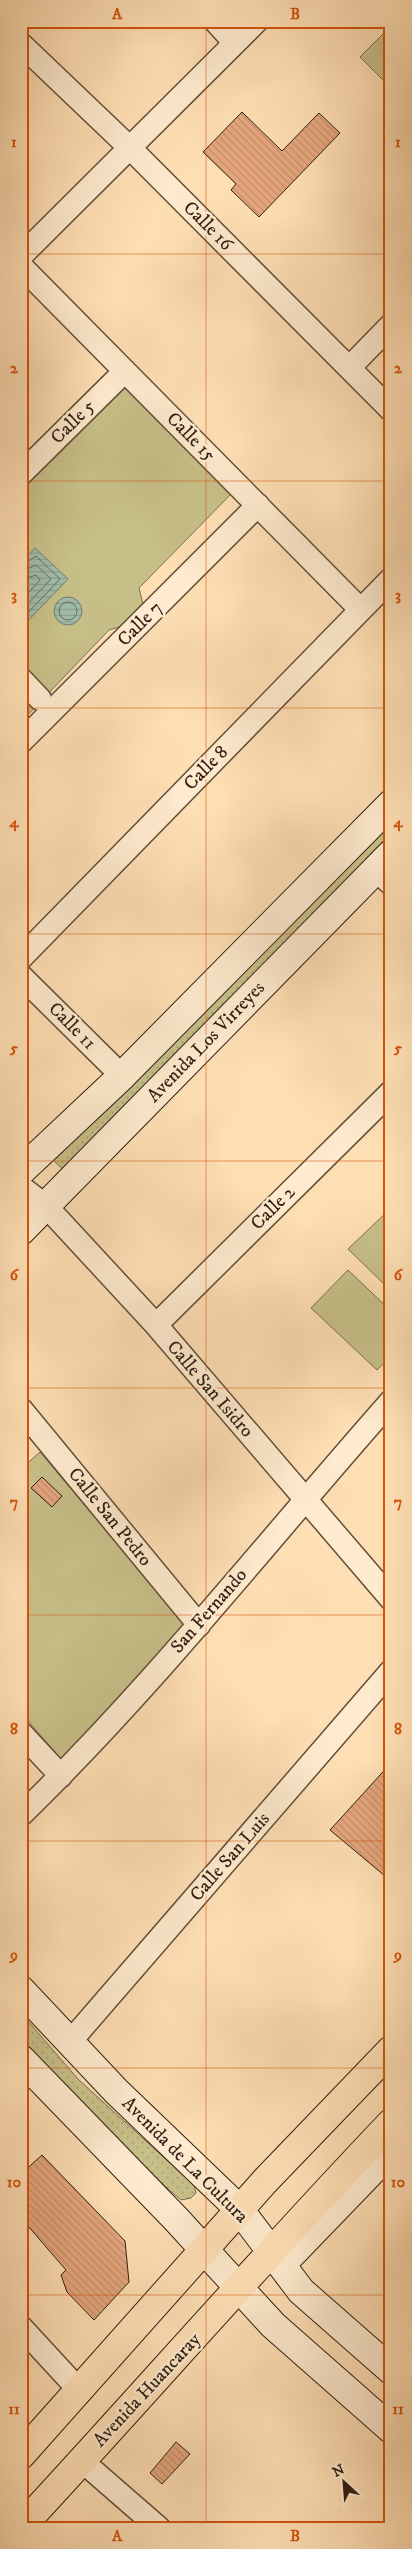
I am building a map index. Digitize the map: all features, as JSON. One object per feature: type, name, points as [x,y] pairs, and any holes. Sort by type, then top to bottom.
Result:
[{"type":"main road","name":"Avenida Los Virreyes","points":[[21,1171],[122,1076],[391,804]]},
{"type":"main road","name":"Avenida Los Virreyes","points":[[21,1231],[386,869]]},
{"type":"main road","name":"Avenida de La Cultura","points":[[21,1990],[116,2091],[239,2209],[301,2291],[391,2370]]},
{"type":"main road","points":[[21,2455],[239,2209],[391,2050]]},
{"type":"main road","points":[[21,2060],[273,2325],[391,2429]]},
{"type":"main road","name":"Avenida Huancaray","points":[[21,2527],[239,2289],[276,2259],[391,2123]]},
{"type":"main road","points":[[276,2259],[391,2151]]},
{"type":"street","points":[[215,21],[235,43]]},
{"type":"street","points":[[21,256],[256,21]]},
{"type":"street","name":"Calle 16","points":[[21,44],[130,148],[391,410]]},
{"type":"street","name":"Calle 15","points":[[21,266],[360,609]]},
{"type":"street","points":[[350,367],[391,325]]},
{"type":"street","name":"Calle 5","points":[[21,474],[125,371]]},
{"type":"street","name":"Calle 7","points":[[21,742],[258,505]]},
{"type":"street","name":"Calle 8","points":[[21,958],[391,579]]},
{"type":"street","points":[[21,679],[40,699]]},
{"type":"street","name":"Calle 11","points":[[21,976],[122,1076]]},
{"type":"street","name":"Calle 2","points":[[156,1325],[391,1092]]},
{"type":"street","name":"Calle San Isidro","points":[[21,1187],[46,1206],[156,1325],[391,1599]]},
{"type":"street","name":"San Fernando","points":[[21,1815],[61,1776],[199,1625],[305,1498],[391,1401]]},
{"type":"street","name":"Calle San Pedro","points":[[21,1409],[199,1625]]},
{"type":"street","name":"Calle San Luis","points":[[69,2043],[391,1671]]},
{"type":"street","points":[[21,1732],[61,1776]]},
{"type":"street","points":[[21,2327],[79,2390]]},
{"type":"street","points":[[82,2461],[158,2528]]},
{"type":"shaded area","points":[[391,26],[391,88],[360,57]]},
{"type":"shaded area","points":[[122,383],[234,491],[139,588],[144,608],[129,624],[109,630],[21,722],[21,484]]},
{"type":"shaded area","points":[[391,824],[391,850],[68,1174],[53,1160]]},
{"type":"shaded area","points":[[391,1208],[391,1291],[348,1249]]},
{"type":"shaded area","points":[[348,1270],[391,1311],[391,1356],[377,1370],[311,1308]]},
{"type":"shaded area","points":[[40,1452],[186,1626],[62,1760],[21,1713],[21,1469]]},
{"type":"shaded area","points":[[21,2013],[78,2079],[194,2185],[196,2193],[191,2198],[181,2200],[72,2106],[21,2047]]},
{"type":"water","points":[[35,548],[68,579],[21,628],[21,563]]},
{"type":"water","points":[[68,597],[78,601],[82,611],[78,621],[68,625],[58,621],[54,611],[58,601]]},
{"type":"building","points":[[242,112],[282,151],[319,113],[340,133],[259,217],[231,190],[236,184],[203,152]]},
{"type":"building","points":[[42,1477],[62,1496],[52,1507],[31,1488]]},
{"type":"building","points":[[391,1763],[391,1881],[330,1830]]},
{"type":"building","points":[[42,2155],[125,2241],[129,2282],[94,2320],[67,2292],[61,2275],[66,2270],[21,2218],[21,2174]]},
{"type":"building","points":[[176,2442],[190,2454],[162,2484],[150,2473]]}]
